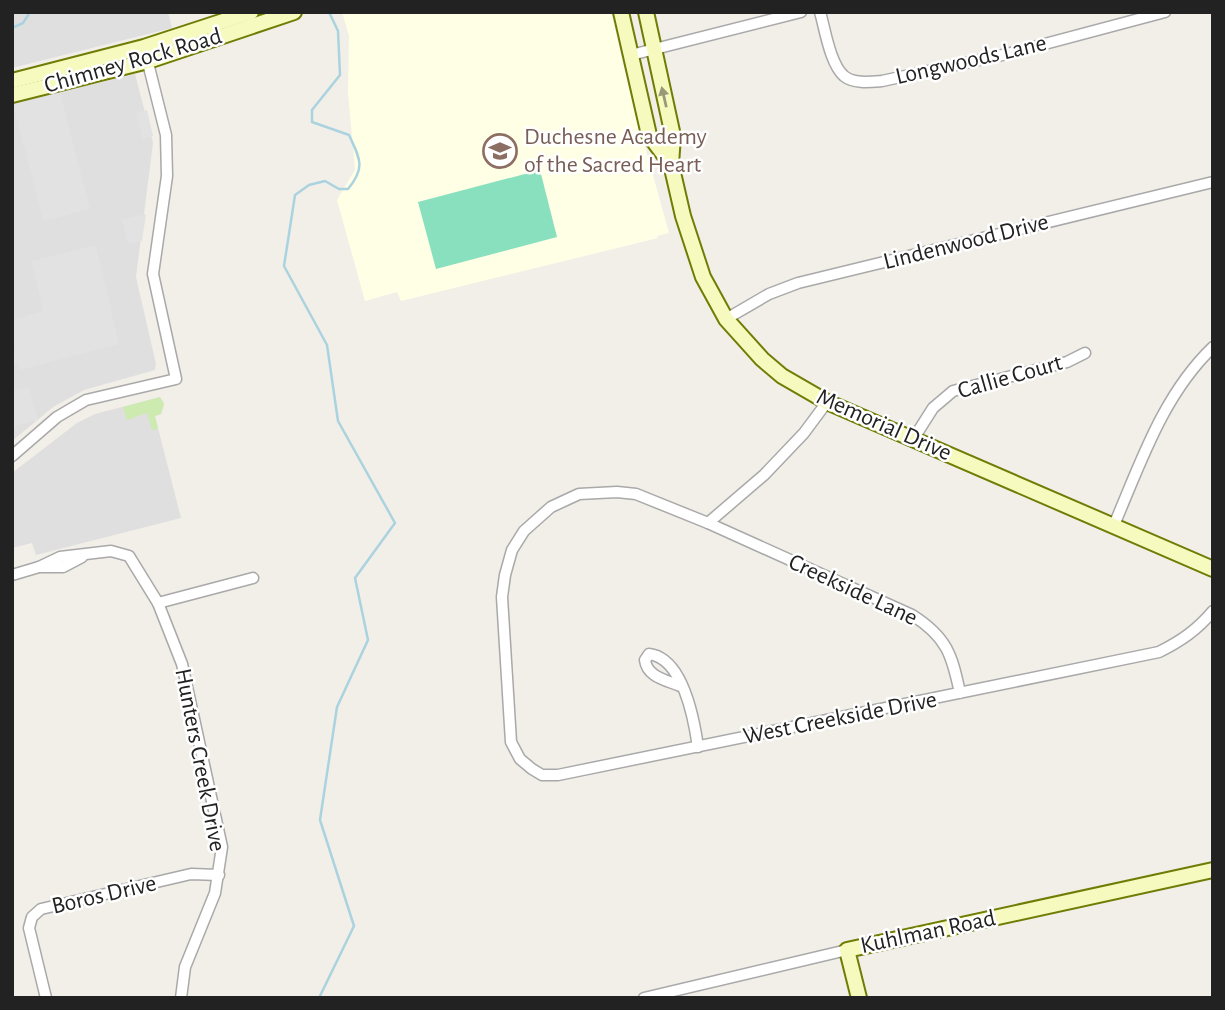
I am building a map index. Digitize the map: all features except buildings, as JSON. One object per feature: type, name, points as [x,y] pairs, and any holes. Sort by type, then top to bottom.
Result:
[{"type":"street","name":"Chimney Rock Road","points":[[239,23],[251,12]]},
{"type":"street","name":"Chimney Rock Road","points":[[12,95],[239,23],[294,12]]},
{"type":"street","name":"Memorial Drive","points":[[621,12],[649,135],[671,164]]},
{"type":"street","name":"Memorial Drive","points":[[646,12],[673,136],[671,164],[686,227],[703,277],[726,319],[762,359],[782,376],[827,402],[1213,569]]},
{"type":"street","points":[[631,55],[801,12]]},
{"type":"street","name":"Longwoods Lane","points":[[820,12],[831,55],[844,76],[862,83],[1007,54],[1165,12]]},
{"type":"street","name":"Chimney Rock Road","points":[[12,81],[146,54]]},
{"type":"street","points":[[12,456],[57,417],[86,400],[176,379],[153,274],[167,176],[166,135],[146,54]]},
{"type":"street","name":"Lindenwood Drive","points":[[726,319],[769,295],[798,283],[1213,182]]},
{"type":"street","points":[[1114,525],[1157,424],[1174,393],[1213,346]]},
{"type":"street","name":"Callie Court","points":[[914,438],[933,408],[953,391],[1067,362],[1084,353]]},
{"type":"street","points":[[708,523],[764,475],[804,433],[827,402]]},
{"type":"street","name":"Creekside Lane","points":[[508,698],[502,597],[513,550],[524,531],[551,508],[579,494],[617,492],[636,494],[708,523],[912,615],[941,637],[952,657],[960,694]]},
{"type":"street","name":"Hunters Creek Drive","points":[[12,575],[60,557],[110,551],[129,556],[159,603],[182,664],[222,847],[215,893],[185,967],[181,998]]},
{"type":"street","points":[[159,603],[253,578]]},
{"type":"street","name":"West Creekside Drive","points":[[508,698],[511,742],[524,763],[542,775],[558,775],[1159,652],[1181,641],[1198,628],[1213,611]]},
{"type":"street","points":[[680,686],[691,709],[698,747]]},
{"type":"street","name":"Kuhlman Road","points":[[644,998],[847,950],[1213,870]]},
{"type":"street","name":"Boros Drive","points":[[46,998],[29,929],[32,917],[41,909],[191,874],[219,875]]},
{"type":"street","points":[[847,950],[859,998]]},
{"type":"shaded area","points":[[12,12],[168,12],[172,28],[12,68]]},
{"type":"shaded area","name":"Duchesne Academy of the Sacred Heart","points":[[342,12],[611,12],[629,89],[669,233],[657,236],[658,238],[401,301],[397,292],[365,301],[337,200],[355,170],[348,93],[349,36]]},
{"type":"shaded area","points":[[135,74],[153,143],[136,277],[156,364],[155,370],[84,390],[53,407],[12,441],[12,104]]},
{"type":"shaded area","points":[[60,92],[90,209],[43,221],[13,104]]},
{"type":"shaded area","points":[[147,110],[153,136],[142,139],[136,113]]},
{"type":"shaded area","points":[[146,214],[142,241],[128,244],[122,220]]},
{"type":"shaded area","points":[[96,245],[119,344],[20,370],[18,362],[12,363],[12,355],[16,353],[12,340],[12,320],[43,311],[31,261]]},
{"type":"shaded area","points":[[29,387],[38,420],[12,427],[12,391]]},
{"type":"shaded area","points":[[160,397],[164,404],[161,414],[155,416],[181,518],[36,555],[32,543],[12,548],[12,473],[77,423],[95,414]]},
{"type":"green space","points":[[540,170],[557,237],[436,269],[418,202]]},
{"type":"green space","points":[[160,397],[164,404],[161,414],[155,416],[158,429],[152,430],[147,413],[127,420],[123,407]]},
{"type":"waterway","points":[[12,28],[23,23],[30,12]]},
{"type":"waterway","points":[[319,998],[354,926],[320,820],[337,707],[368,640],[355,578],[395,523],[338,421],[327,345],[284,266],[295,195],[309,185],[325,181],[339,189],[348,189],[359,169],[358,157],[349,135],[312,122],[312,110],[340,75],[338,31],[329,12]]},
{"type":"place","name":"Duchesne Academy of the Sacred Heart","points":[[500,151]]}]
